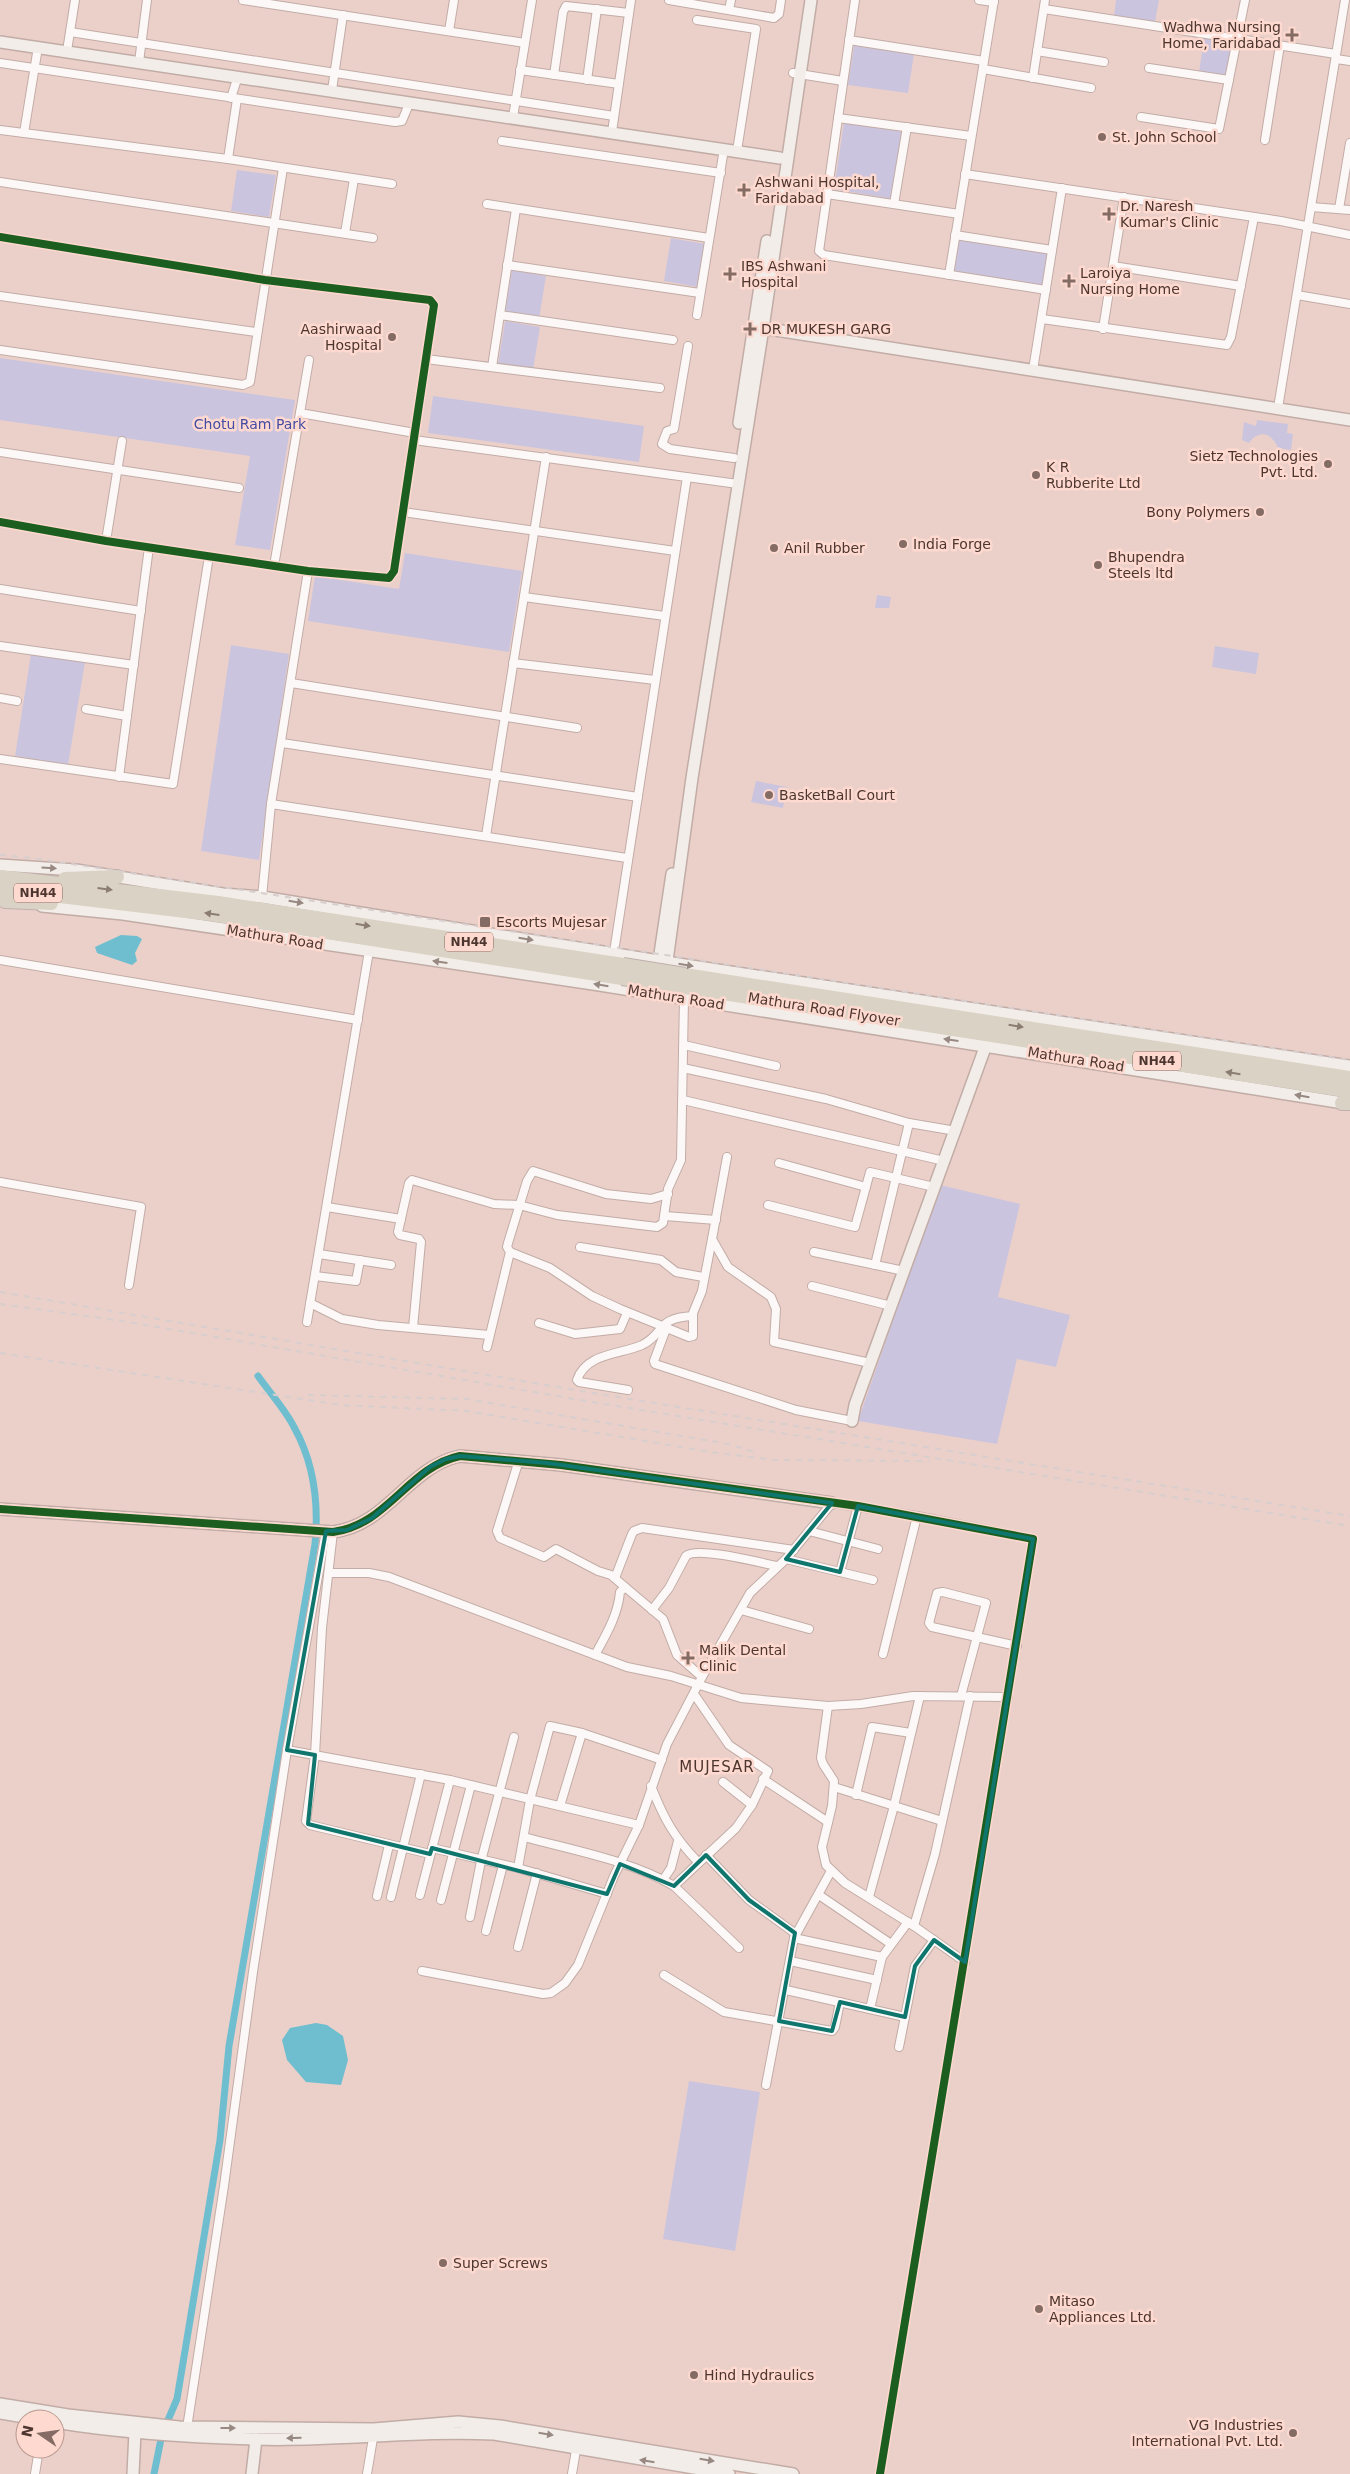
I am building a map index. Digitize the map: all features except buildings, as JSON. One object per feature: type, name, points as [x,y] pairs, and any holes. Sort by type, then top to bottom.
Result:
[{"type":"highway","name":"NH44","points":[[0,876],[39,881]]},
{"type":"highway","points":[[39,881],[93,876],[117,877]]},
{"type":"highway","name":"Mathura Road","points":[[39,881],[218,903],[300,916]]},
{"type":"highway","points":[[223,894],[300,916]]},
{"type":"highway","points":[[2,897],[87,905],[116,902]]},
{"type":"highway","name":"Mathura Road Flyover","points":[[2,897],[77,898],[116,902],[966,1025],[1350,1078]]},
{"type":"highway","name":"Mathura Road Flyover","points":[[300,916],[966,1025],[1350,1091]]},
{"type":"street","points":[[67,51],[75,0]]},
{"type":"street","points":[[139,62],[147,0]]},
{"type":"street","points":[[243,0],[525,43]]},
{"type":"street","points":[[450,31],[454,0]]},
{"type":"street","points":[[513,117],[532,0]]},
{"type":"street","points":[[612,132],[631,0]]},
{"type":"street","points":[[670,0],[708,3],[730,10],[776,18],[779,14],[781,0]]},
{"type":"street","points":[[730,10],[731,0]]},
{"type":"street","points":[[658,994],[796,74],[804,0]]},
{"type":"street","points":[[734,483],[734,458],[758,327],[780,158],[811,0]]},
{"type":"street","points":[[855,0],[818,248],[821,254],[1046,290]]},
{"type":"street","points":[[949,275],[994,1],[979,0]]},
{"type":"street","points":[[1033,78],[1045,0]]},
{"type":"street","points":[[1141,117],[1219,129],[1245,0]]},
{"type":"street","points":[[1278,408],[1344,0],[1350,1]]},
{"type":"street","points":[[554,75],[564,8],[569,6],[629,14]]},
{"type":"street","points":[[587,80],[597,9]]},
{"type":"street","points":[[1044,9],[1280,45],[1350,61]]},
{"type":"street","points":[[332,90],[343,15]]},
{"type":"street","points":[[697,20],[756,29],[737,151]]},
{"type":"street","points":[[70,32],[614,116]]},
{"type":"street","points":[[849,40],[983,65],[1033,78],[1091,88]]},
{"type":"street","points":[[0,42],[780,158]]},
{"type":"street","points":[[1265,140],[1280,45]]},
{"type":"street","points":[[24,133],[38,47]]},
{"type":"street","points":[[1037,51],[1104,62]]},
{"type":"street","points":[[0,64],[395,122],[402,121],[409,104]]},
{"type":"street","points":[[1149,68],[1229,80]]},
{"type":"street","points":[[520,70],[619,84]]},
{"type":"street","points":[[796,74],[843,81]]},
{"type":"street","points":[[228,159],[238,76]]},
{"type":"street","points":[[838,118],[972,136]]},
{"type":"street","points":[[894,204],[907,127]]},
{"type":"street","points":[[0,130],[228,159],[392,184]]},
{"type":"street","points":[[502,141],[721,173]]},
{"type":"street","points":[[1339,209],[1350,143]]},
{"type":"street","points":[[697,315],[724,149]]},
{"type":"street","points":[[0,350],[245,385],[250,382],[282,168]]},
{"type":"street","points":[[965,174],[1254,217],[1350,235]]},
{"type":"street","points":[[345,233],[354,179]]},
{"type":"street","points":[[0,182],[373,238]]},
{"type":"street","points":[[1033,370],[1062,188]]},
{"type":"street","points":[[826,194],[959,214]]},
{"type":"street","points":[[1103,329],[1124,197]]},
{"type":"street","points":[[486,204],[709,238]]},
{"type":"street","points":[[1311,207],[1350,210]]},
{"type":"street","points":[[492,367],[516,209]]},
{"type":"street","points":[[1042,319],[1227,345],[1230,342],[1242,286],[1254,217]]},
{"type":"street","points":[[955,235],[1052,250]]},
{"type":"street","points":[[0,237],[265,280],[430,300],[434,305],[394,571],[389,578],[308,571],[106,541],[0,522]]},
{"type":"street","points":[[507,265],[700,294]]},
{"type":"street","points":[[1113,266],[1242,286]]},
{"type":"street","points":[[1296,295],[1350,304]]},
{"type":"street","points":[[0,296],[256,332]]},
{"type":"street","points":[[500,316],[673,340]]},
{"type":"street","points":[[758,327],[1350,420]]},
{"type":"street","points":[[688,346],[674,429],[666,431],[662,444],[670,449],[734,458]]},
{"type":"street","points":[[426,359],[660,388]]},
{"type":"street","points":[[274,566],[309,360]]},
{"type":"street","points":[[300,413],[414,436],[546,457],[734,483]]},
{"type":"street","points":[[106,541],[122,441]]},
{"type":"street","points":[[0,452],[239,488]]},
{"type":"street","points":[[486,836],[546,457]]},
{"type":"street","points":[[614,952],[687,477]]},
{"type":"street","points":[[403,512],[675,552]]},
{"type":"street","points":[[119,777],[149,547]]},
{"type":"street","points":[[0,759],[170,784],[175,780],[209,556]]},
{"type":"street","points":[[262,897],[271,804],[292,683],[308,571]]},
{"type":"street","points":[[0,590],[141,611]]},
{"type":"street","points":[[524,597],[666,616]]},
{"type":"street","points":[[0,646],[134,665]]},
{"type":"street","points":[[513,663],[655,680]]},
{"type":"street","points":[[292,683],[577,728]]},
{"type":"street","points":[[0,698],[17,701]]},
{"type":"street","points":[[86,709],[127,716]]},
{"type":"street","points":[[282,743],[638,797]]},
{"type":"street","points":[[271,804],[627,858]]},
{"type":"street","points":[[0,865],[76,870],[223,894],[262,897],[663,961],[1350,1066]]},
{"type":"street","name":"Mathura Road","points":[[2,897],[73,911],[123,914],[658,994],[1347,1103]]},
{"type":"street","points":[[307,1322],[369,951]]},
{"type":"street","points":[[0,960],[358,1020]]},
{"type":"street","points":[[413,1328],[421,1242],[420,1239],[399,1234],[409,1183],[412,1180],[494,1204],[519,1205],[557,1215],[657,1226],[663,1223],[668,1194],[681,1160],[684,1100],[684,998]]},
{"type":"street","points":[[684,1045],[776,1066]]},
{"type":"street","points":[[663,1328],[654,1361],[657,1365],[796,1410],[852,1421],[855,1405],[986,1045]]},
{"type":"street","points":[[683,1068],[826,1099],[910,1123],[956,1131]]},
{"type":"street","points":[[684,1100],[944,1161]]},
{"type":"street","points":[[875,1265],[910,1123]]},
{"type":"street","points":[[668,1194],[651,1199],[606,1194],[532,1171],[519,1205],[507,1247],[510,1252],[550,1268],[592,1296],[663,1328],[691,1337],[694,1333],[693,1316],[702,1291],[727,1157]]},
{"type":"street","points":[[779,1163],[866,1187]]},
{"type":"street","points":[[768,1205],[855,1227],[870,1172],[934,1187]]},
{"type":"street","points":[[0,1182],[142,1207],[129,1285]]},
{"type":"street","points":[[327,1207],[402,1219]]},
{"type":"street","points":[[665,1216],[716,1220]]},
{"type":"street","points":[[712,1239],[728,1267],[771,1297],[776,1309],[775,1343],[870,1363]]},
{"type":"street","points":[[580,1247],[661,1260],[676,1272],[704,1277]]},
{"type":"street","points":[[487,1347],[510,1252]]},
{"type":"street","points":[[814,1252],[904,1271]]},
{"type":"street","points":[[319,1254],[391,1265]]},
{"type":"street","points":[[315,1276],[356,1281],[360,1260]]},
{"type":"street","points":[[812,1286],[891,1306]]},
{"type":"street","points":[[310,1304],[342,1320],[489,1335]]},
{"type":"street","points":[[539,1323],[568,1332],[585,1334],[620,1329],[627,1313]]},
{"type":"street","points":[[628,1390],[579,1382],[577,1380],[581,1370],[590,1362],[640,1345],[653,1337],[675,1318],[693,1316]]},
{"type":"street","points":[[0,1509],[327,1532],[347,1530],[372,1518],[430,1467],[446,1459],[460,1456],[519,1460],[858,1506],[1033,1539],[880,2474]]},
{"type":"street","points":[[519,1460],[497,1531],[500,1538],[544,1557],[556,1549],[616,1578],[665,1622],[677,1655],[702,1676]]},
{"type":"street","points":[[422,1971],[534,1993],[551,1993],[565,1983],[573,1974],[606,1894],[639,1826],[667,1744],[702,1676],[753,1588],[786,1559],[832,1503]]},
{"type":"street","points":[[840,1572],[858,1506]]},
{"type":"street","points":[[883,1654],[917,1516]]},
{"type":"street","points":[[616,1578],[632,1534],[634,1531],[642,1528],[794,1550]]},
{"type":"street","points":[[809,1531],[878,1549]]},
{"type":"street","points":[[327,1532],[330,1573],[322,1628],[315,1755],[306,1814],[308,1824],[402,1848],[454,1853],[518,1868],[606,1894]]},
{"type":"street","points":[[181,2430],[224,2186],[253,1972],[287,1750],[327,1532]]},
{"type":"street","points":[[652,1610],[669,1588],[686,1556],[690,1553],[711,1554],[778,1566]]},
{"type":"street","points":[[786,1559],[873,1580]]},
{"type":"street","points":[[330,1573],[369,1573],[389,1577],[627,1667],[742,1698],[828,1706],[920,1696],[1008,1696]]},
{"type":"street","points":[[595,1655],[611,1625],[620,1600],[620,1592],[625,1587]]},
{"type":"street","points":[[961,1696],[977,1638],[986,1602],[943,1592],[937,1593],[930,1626],[977,1638],[1017,1646]]},
{"type":"street","points":[[741,1610],[809,1629]]},
{"type":"street","points":[[674,1886],[736,1828],[752,1805],[767,1769],[729,1744],[694,1694]]},
{"type":"street","points":[[869,1897],[894,1806],[920,1696]]},
{"type":"street","points":[[870,2009],[882,1957],[891,1944],[911,1924],[942,1821],[970,1696]]},
{"type":"street","points":[[828,1706],[822,1758],[823,1764],[833,1777],[834,1788],[822,1853],[831,1872],[911,1924],[964,1962]]},
{"type":"street","points":[[518,1868],[530,1800],[549,1727],[552,1726],[582,1733],[662,1760]]},
{"type":"street","points":[[856,1795],[872,1727],[911,1734]]},
{"type":"street","points":[[560,1806],[582,1733]]},
{"type":"street","points":[[470,1917],[482,1860],[514,1736]]},
{"type":"street","points":[[287,1750],[450,1780],[639,1826]]},
{"type":"street","points":[[391,1897],[421,1774]]},
{"type":"street","points":[[420,1895],[450,1780]]},
{"type":"street","points":[[763,1780],[828,1822]]},
{"type":"street","points":[[723,1782],[752,1805]]},
{"type":"street","points":[[441,1900],[471,1785]]},
{"type":"street","points":[[652,1786],[663,1817],[678,1841],[698,1862]]},
{"type":"street","points":[[834,1788],[942,1821]]},
{"type":"street","points":[[524,1837],[620,1864],[663,1880],[674,1886],[739,1948]]},
{"type":"street","points":[[663,1880],[671,1868],[678,1841]]},
{"type":"street","points":[[377,1896],[389,1845]]},
{"type":"street","points":[[706,1855],[749,1900],[795,1936],[882,1957]]},
{"type":"street","points":[[486,1931],[503,1865]]},
{"type":"street","points":[[766,2085],[780,2021],[795,1936],[831,1872]]},
{"type":"street","points":[[518,1947],[538,1873]]},
{"type":"street","points":[[819,1895],[891,1944]]},
{"type":"street","points":[[899,2047],[915,1966],[934,1940]]},
{"type":"street","points":[[790,1962],[877,1980]]},
{"type":"street","points":[[664,1975],[724,2012],[832,2031],[835,2027],[840,2002]]},
{"type":"street","points":[[786,1990],[905,2017]]},
{"type":"street","points":[[0,2404],[21,2409]]},
{"type":"street","points":[[0,2413],[15,2416]]},
{"type":"street","points":[[65,2418],[152,2429],[373,2433]]},
{"type":"street","points":[[181,2430],[256,2439],[373,2433],[458,2422],[500,2426],[577,2444],[729,2474]]},
{"type":"street","points":[[65,2423],[135,2432],[152,2429]]},
{"type":"street","points":[[133,2474],[135,2432]]},
{"type":"street","points":[[367,2474],[373,2433]]},
{"type":"street","points":[[252,2474],[256,2439]]},
{"type":"street","points":[[572,2474],[577,2444]]},
{"type":"street","points":[[577,2444],[793,2474]]},
{"type":"street","points":[[35,2474],[38,2459]]},
{"type":"highlighted area","points":[[460,1456],[547,1463],[832,1503],[786,1559],[840,1572],[858,1506],[1033,1539],[965,1962],[934,1940],[915,1966],[905,2017],[840,2002],[832,2031],[779,2021],[795,1933],[749,1900],[706,1855],[674,1886],[620,1864],[607,1894],[432,1848],[430,1854],[359,1838],[308,1824],[315,1755],[287,1750],[326,1531],[347,1530],[372,1518],[430,1467],[446,1459]]},
{"type":"green space","points":[[1116,0],[1159,0],[1155,22],[1114,16]]},
{"type":"green space","points":[[1204,38],[1234,43],[1229,77],[1199,72]]},
{"type":"green space","points":[[854,46],[914,54],[908,93],[848,85]]},
{"type":"green space","points":[[844,122],[903,132],[893,199],[834,189]]},
{"type":"green space","points":[[237,170],[276,175],[269,217],[231,211]]},
{"type":"green space","points":[[671,238],[705,244],[698,287],[664,281]]},
{"type":"green space","points":[[959,238],[1047,253],[1042,286],[953,272]]},
{"type":"green space","points":[[512,270],[546,276],[539,319],[505,313]]},
{"type":"green space","points":[[505,321],[540,327],[533,370],[498,365]]},
{"type":"green space","name":"Chotu Ram Park","points":[[0,358],[295,400],[270,550],[235,545],[250,456],[0,420]]},
{"type":"green space","points":[[433,396],[644,426],[639,462],[428,433]]},
{"type":"green space","points":[[1257,420],[1288,424],[1287,433],[1293,434],[1291,450],[1278,448],[1269,436],[1261,434],[1249,443],[1242,440],[1244,422],[1256,426]]},
{"type":"green space","points":[[405,553],[522,571],[509,652],[308,621],[315,576],[399,589]]},
{"type":"green space","points":[[877,595],[891,597],[889,608],[875,608]]},
{"type":"green space","points":[[231,645],[289,654],[259,860],[201,851]]},
{"type":"green space","points":[[1215,646],[1259,653],[1256,674],[1212,667]]},
{"type":"green space","points":[[31,654],[85,662],[68,765],[15,756]]},
{"type":"green space","name":"BasketBall Court","points":[[756,781],[787,787],[783,808],[751,802]]},
{"type":"green space","points":[[940,1185],[1020,1204],[998,1297],[1070,1315],[1056,1367],[1017,1359],[997,1444],[858,1421]]},
{"type":"green space","points":[[689,2081],[760,2092],[735,2251],[663,2239]]},
{"type":"water","points":[[121,935],[137,936],[142,939],[135,953],[137,961],[132,965],[97,953],[95,947]]},
{"type":"water","points":[[316,2023],[327,2025],[343,2036],[348,2060],[341,2085],[306,2082],[287,2060],[282,2040],[290,2028]]},
{"type":"waterway","points":[[154,2474],[162,2434],[177,2399],[220,2140],[229,2046],[315,1544],[316,1513],[314,1484],[306,1455],[290,1420],[258,1376]]},
{"type":"railway","points":[[0,855],[33,858],[1350,1060]]},
{"type":"railway","points":[[0,1292],[593,1393],[1350,1516]]},
{"type":"railway","points":[[0,1304],[122,1321],[592,1402],[1350,1526]]},
{"type":"railway","points":[[0,1353],[341,1405],[467,1411],[711,1452],[774,1460],[929,1461]]},
{"type":"railway","points":[[308,1395],[466,1399],[728,1444],[755,1452]]},
{"type":"cycle path","points":[[0,237],[265,280],[430,300],[434,305],[394,571],[389,578],[308,571],[106,541],[0,522]]},
{"type":"cycle path","points":[[0,1509],[333,1532],[352,1527],[369,1519],[426,1472],[442,1462],[460,1456],[561,1465],[858,1506],[1033,1539],[880,2474]]},
{"type":"place","name":"Wadhwa Nursing Home, Faridabad","points":[[1292,35]]},
{"type":"place","name":"St. John School","points":[[1102,137]]},
{"type":"place","name":"Ashwani Hospital, Faridabad","points":[[744,190]]},
{"type":"place","name":"Dr. Naresh Kumar's Clinic","points":[[1109,214]]},
{"type":"place","name":"IBS Ashwani Hospital","points":[[730,274]]},
{"type":"place","name":"Laroiya Nursing Home","points":[[1069,281]]},
{"type":"place","name":"DR MUKESH GARG","points":[[750,329]]},
{"type":"place","name":"Aashirwaad Hospital","points":[[392,337]]},
{"type":"place","name":"Sietz Technologies Pvt. Ltd.","points":[[1328,464]]},
{"type":"place","name":"K R Rubberite Ltd","points":[[1036,475]]},
{"type":"place","name":"Bony Polymers","points":[[1260,512]]},
{"type":"place","name":"India Forge","points":[[903,544]]},
{"type":"place","name":"Anil Rubber","points":[[774,548]]},
{"type":"place","name":"Bhupendra Steels ltd","points":[[1098,565]]},
{"type":"place","name":"BasketBall Court","points":[[769,795]]},
{"type":"place","name":"Escorts Mujesar","points":[[485,922]]},
{"type":"place","name":"Malik Dental Clinic","points":[[688,1658]]},
{"type":"place","name":"Super Screws","points":[[443,2263]]},
{"type":"place","name":"Mitaso Appliances Ltd.","points":[[1039,2309]]},
{"type":"place","name":"Hind Hydraulics","points":[[694,2375]]},
{"type":"place","name":"VG Industries International Pvt. Ltd.","points":[[1293,2433]]},
{"type":"district","name":"MUJESAR","points":[[717,1767]]}]
